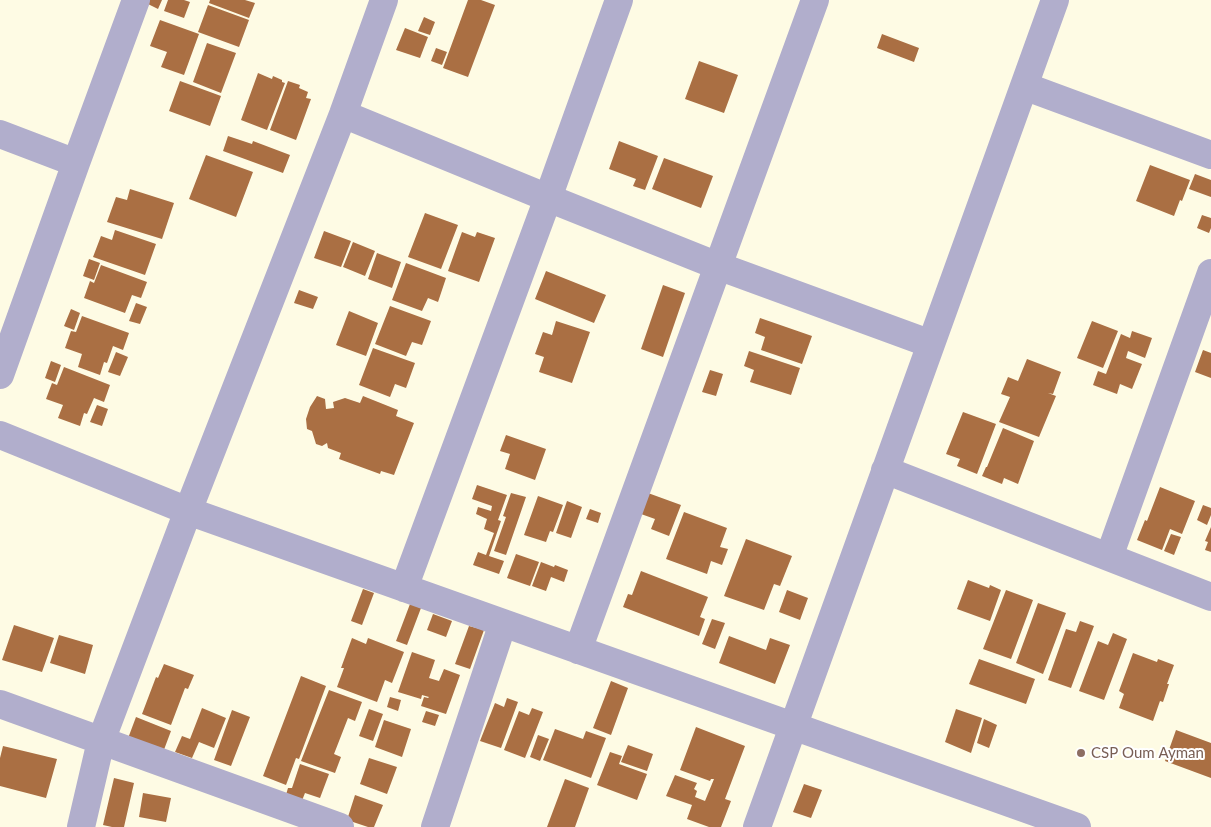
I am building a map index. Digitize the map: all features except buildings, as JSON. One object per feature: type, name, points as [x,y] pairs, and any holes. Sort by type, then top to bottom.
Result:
[{"type":"street","points":[[0,375],[136,0]]},
{"type":"street","points":[[81,827],[101,741],[384,0]]},
{"type":"street","points":[[404,588],[619,0]]},
{"type":"street","points":[[578,650],[815,0]]},
{"type":"street","points":[[756,827],[1055,0]]},
{"type":"street","points":[[1024,86],[1211,155]]},
{"type":"street","points":[[342,114],[718,266],[931,344]]},
{"type":"street","points":[[0,134],[76,162]]},
{"type":"street","points":[[1109,558],[1211,272]]},
{"type":"street","points":[[0,435],[188,511],[1077,827]]},
{"type":"street","points":[[886,470],[1211,597]]},
{"type":"street","points":[[435,827],[503,623]]},
{"type":"street","points":[[0,704],[340,827]]},
{"type":"place","name":"CSP Oum Ayman","points":[[1081,753]]}]
